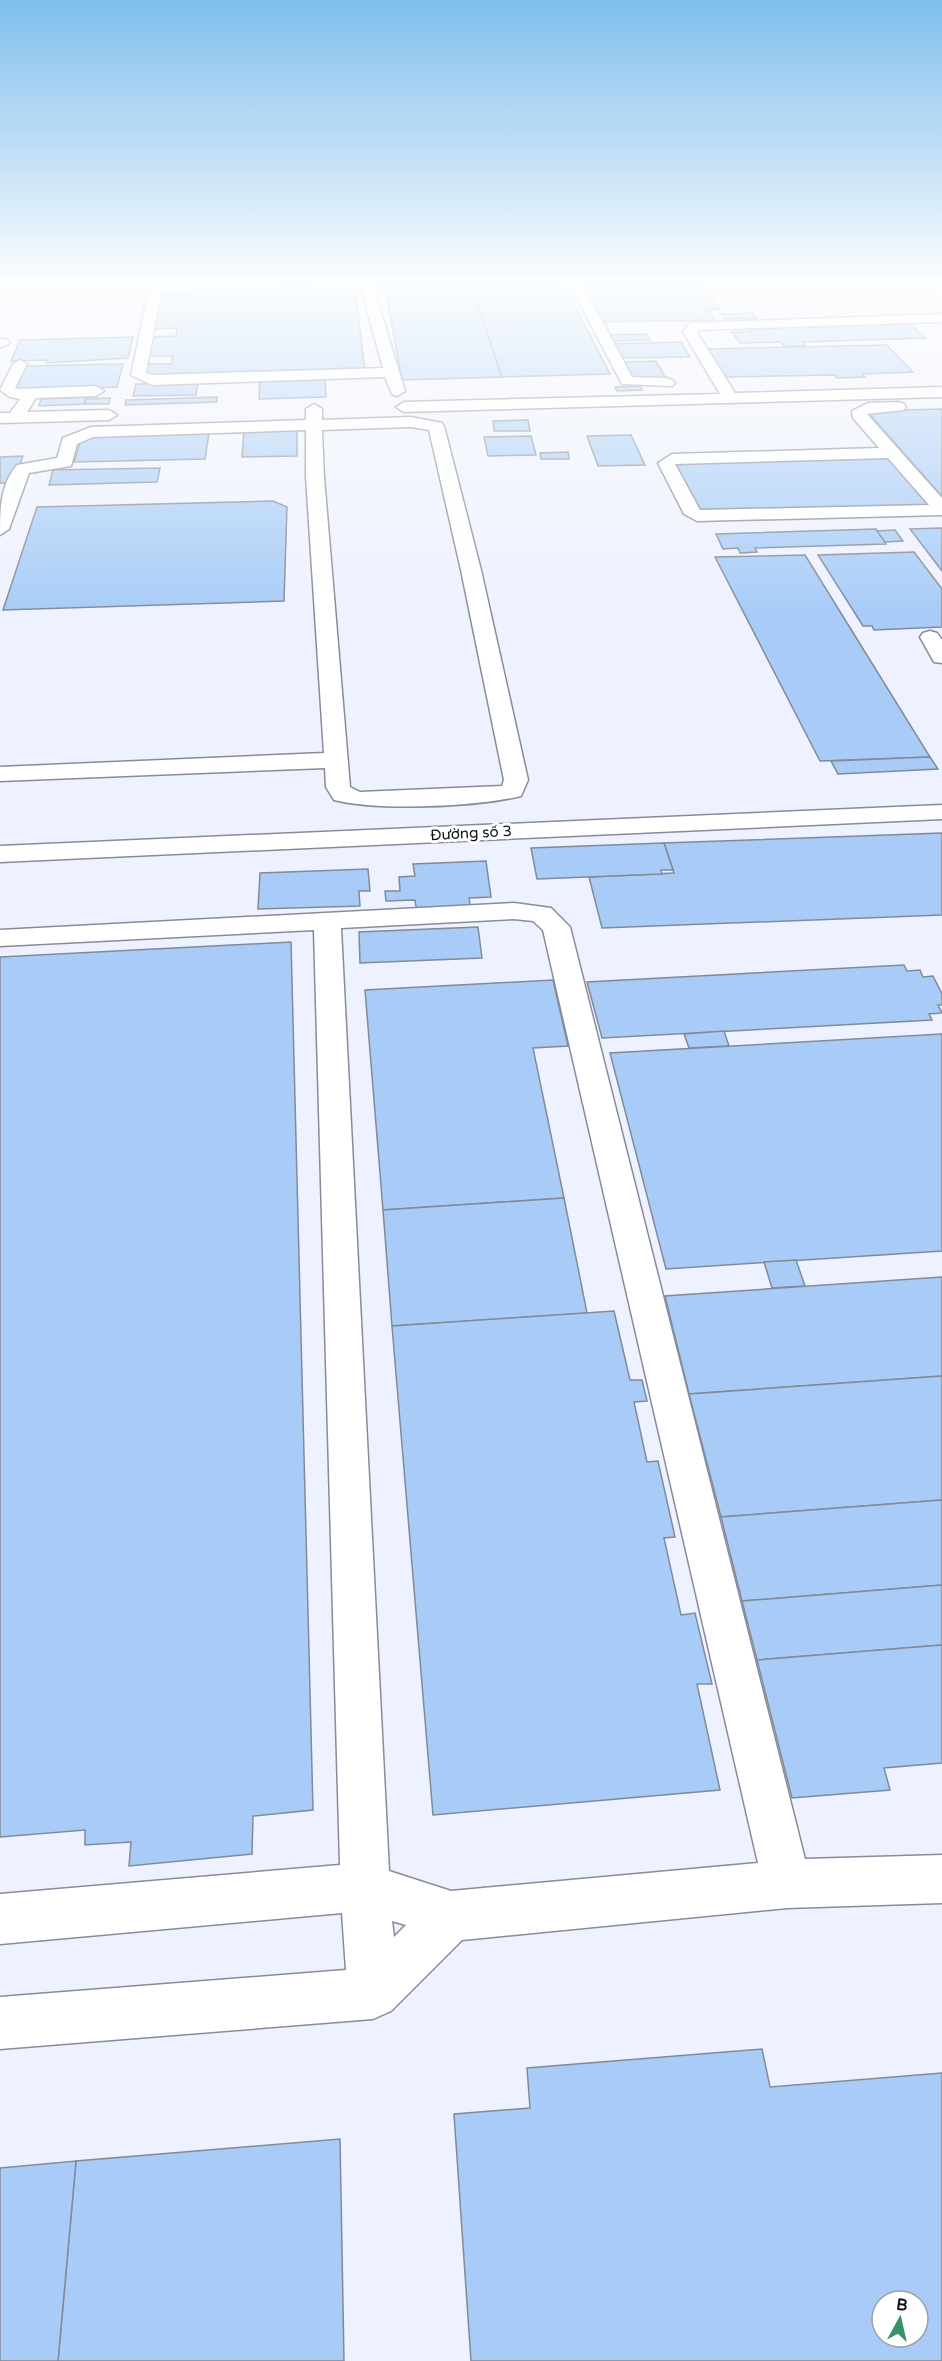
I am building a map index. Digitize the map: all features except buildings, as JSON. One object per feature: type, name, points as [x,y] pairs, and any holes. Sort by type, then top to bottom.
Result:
[{"type":"street","points":[[14,393],[49,393]]},
{"type":"street","points":[[398,393],[402,407]]},
{"type":"street","points":[[727,393],[730,398]]},
{"type":"street","points":[[0,529],[17,476],[23,470],[65,462],[69,441],[91,432],[402,407],[900,393]]},
{"type":"street","points":[[7,418],[32,394]]},
{"type":"street","points":[[942,407],[868,408],[860,411],[859,415],[942,509]]},
{"type":"street","points":[[7,418],[122,415]]},
{"type":"street","points":[[310,415],[411,422],[436,426],[471,570],[516,780],[512,790],[494,795],[360,799],[343,795],[339,787],[336,760],[310,415]]},
{"type":"street","points":[[893,453],[672,459],[666,463],[697,516],[942,509]]},
{"type":"street","points":[[930,637],[942,657]]},
{"type":"street","points":[[0,774],[336,760]]},
{"type":"street","name":"Đường số 3","points":[[0,855],[942,812]]},
{"type":"street","points":[[0,938],[514,911],[541,914],[556,927],[787,1884]]},
{"type":"street","points":[[327,921],[365,1887],[373,1993]]},
{"type":"street","points":[[0,1919],[365,1887],[451,1916],[787,1884],[942,1879]]},
{"type":"street","points":[[0,2022],[373,1993],[451,1916]]},
{"type":"shaded area","points":[[0,393],[942,393],[942,2361],[0,2361]]}]
